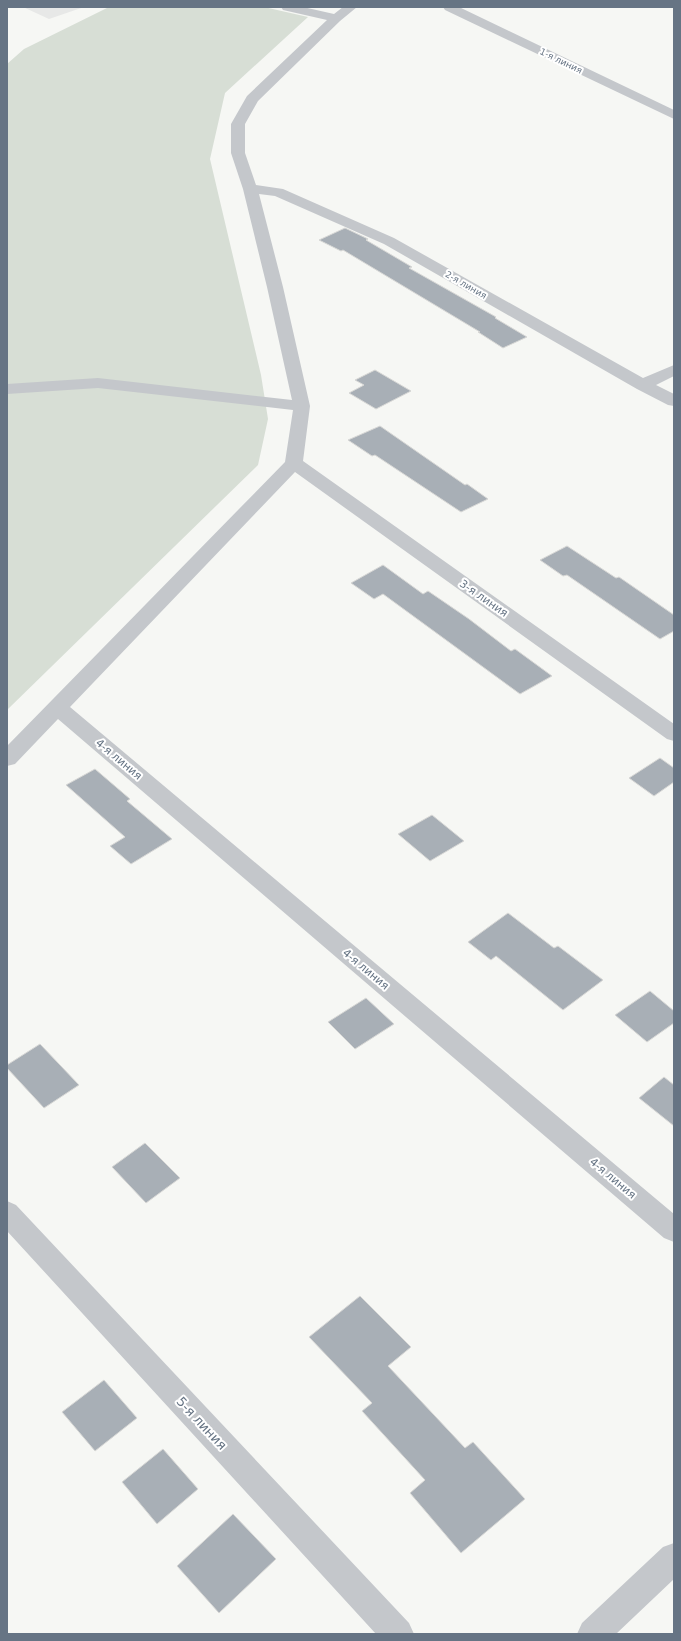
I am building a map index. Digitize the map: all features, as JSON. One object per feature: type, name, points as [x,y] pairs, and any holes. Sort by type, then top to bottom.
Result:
[{"type":"street","points":[[287,7],[336,18]]},
{"type":"street","points":[[7,759],[294,463],[302,406],[275,287],[250,189],[238,153],[238,124],[252,99],[336,18],[352,7]]},
{"type":"street","name":"1-я линия","points":[[449,7],[674,115]]},
{"type":"street","name":"2-я линия","points":[[250,189],[278,192],[389,241],[643,385],[674,401]]},
{"type":"street","points":[[643,385],[674,370]]},
{"type":"street","points":[[7,389],[98,383],[302,406]]},
{"type":"street","name":"3-я линия","points":[[294,463],[674,734]]},
{"type":"street","name":"4-я линия","points":[[57,707],[674,1230]]},
{"type":"street","name":"5-я линия","points":[[7,1213],[398,1634]]},
{"type":"street","points":[[593,1634],[674,1558]]},
{"type":"shaded area","points":[[23,7],[84,7],[49,19]]},
{"type":"shaded area","points":[[109,7],[264,7],[308,17],[225,93],[210,159],[261,375],[268,419],[258,465],[7,710],[7,64],[24,49]]},
{"type":"building","points":[[345,228],[368,239],[366,240],[412,267],[409,268],[496,317],[495,318],[527,337],[503,348],[478,332],[480,332],[343,250],[341,251],[319,240]]},
{"type":"building","points":[[375,370],[411,391],[376,409],[349,393],[364,385],[355,380]]},
{"type":"building","points":[[380,426],[465,485],[467,484],[488,499],[461,512],[375,455],[372,456],[348,440]]},
{"type":"building","points":[[567,546],[616,578],[619,577],[674,615],[674,631],[660,639],[567,575],[563,576],[540,560]]},
{"type":"building","points":[[383,565],[423,594],[428,591],[469,619],[511,651],[515,649],[552,676],[520,694],[383,594],[374,599],[351,583]]},
{"type":"building","points":[[660,758],[674,768],[674,782],[654,796],[629,778]]},
{"type":"building","points":[[95,769],[130,799],[127,801],[172,839],[131,864],[110,846],[125,837],[66,785]]},
{"type":"building","points":[[432,815],[464,841],[430,861],[398,834]]},
{"type":"building","points":[[508,913],[554,948],[558,946],[603,980],[563,1010],[496,956],[491,960],[468,942]]},
{"type":"building","points":[[650,991],[674,1011],[674,1023],[647,1042],[615,1015]]},
{"type":"building","points":[[366,998],[394,1024],[355,1049],[328,1022]]},
{"type":"building","points":[[40,1044],[79,1085],[44,1108],[7,1068],[7,1065]]},
{"type":"building","points":[[664,1077],[674,1085],[674,1126],[639,1098]]},
{"type":"building","points":[[145,1143],[180,1178],[146,1203],[112,1167]]},
{"type":"building","points":[[360,1296],[411,1347],[388,1366],[465,1448],[473,1442],[525,1499],[461,1553],[410,1493],[425,1480],[362,1411],[372,1403],[309,1337]]},
{"type":"building","points":[[104,1380],[137,1418],[95,1451],[62,1412]]},
{"type":"building","points":[[163,1449],[198,1489],[157,1524],[122,1482]]},
{"type":"building","points":[[233,1514],[276,1559],[219,1613],[177,1566]]}]
